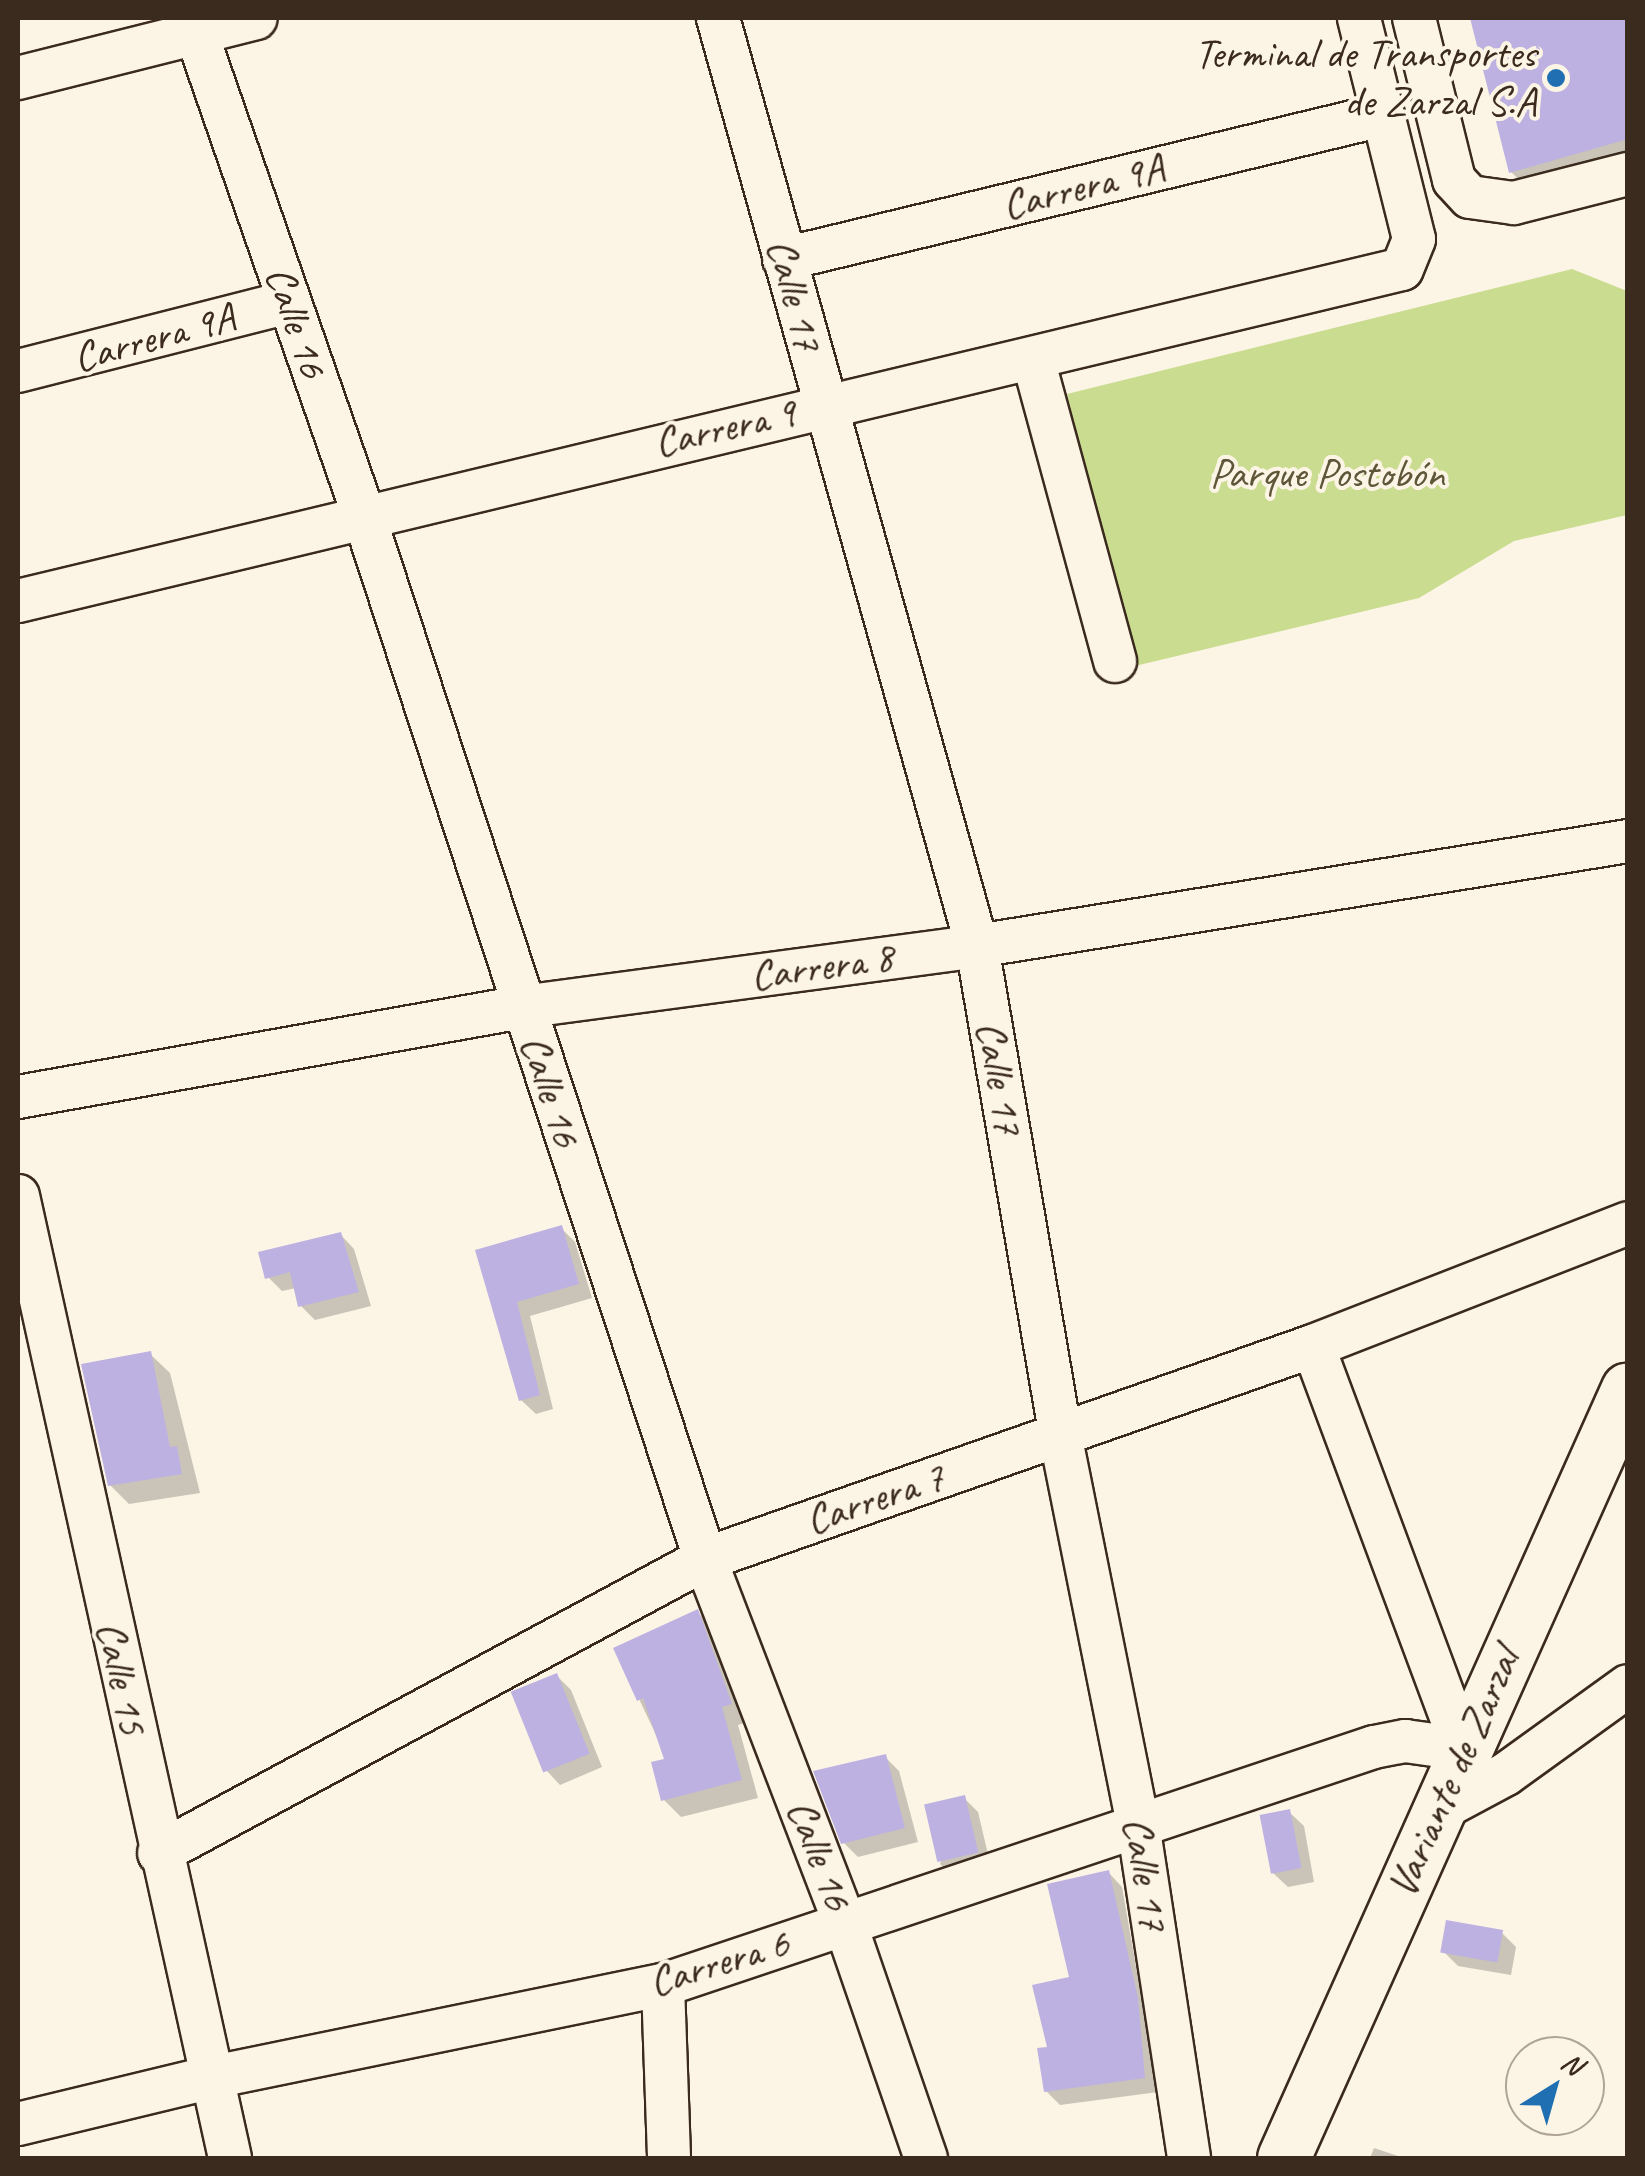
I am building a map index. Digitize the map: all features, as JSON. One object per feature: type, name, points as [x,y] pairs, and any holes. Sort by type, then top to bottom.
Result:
[{"type":"main road","name":"Variante de Zarzal","points":[[1284,2158],[1463,1748],[1625,1399]]},
{"type":"street","points":[[18,78],[194,25],[256,18]]},
{"type":"street","name":"Calle 17","points":[[718,18],[977,946],[1060,1434],[1138,1824],[1190,2158]]},
{"type":"street","points":[[1358,18],[1382,115]]},
{"type":"street","points":[[1414,18],[1454,180],[1470,197],[1514,203],[1628,174]]},
{"type":"street","name":"Calle 16","points":[[194,25],[363,514],[706,1559],[845,1923],[926,2158]]},
{"type":"street","name":"Carrera 9A","points":[[784,259],[1382,115]]},
{"type":"street","name":"Carrera 9","points":[[18,601],[363,514],[1386,276],[1402,269],[1414,239],[1382,115]]},
{"type":"street","name":"Carrera 9A","points":[[18,371],[289,302]]},
{"type":"street","points":[[1033,359],[1115,661]]},
{"type":"street","name":"Carrera 8","points":[[18,1098],[522,1007],[977,946],[1628,841]]},
{"type":"street","name":"Calle 15","points":[[18,1196],[159,1853],[230,2158]]},
{"type":"street","name":"Carrera 7","points":[[159,1853],[706,1559],[1313,1346],[1628,1224]]},
{"type":"street","points":[[1313,1346],[1463,1748]]},
{"type":"street","points":[[1436,1811],[1506,1774],[1628,1686]]},
{"type":"street","name":"Carrera 6","points":[[18,2124],[212,2077],[662,1984],[1374,1747],[1405,1742],[1463,1748]]},
{"type":"street","points":[[662,1984],[670,2158]]},
{"type":"green space","name":"Parque Postobón","points":[[1572,269],[1627,291],[1627,515],[1514,541],[1419,598],[1135,666],[1067,394]]},
{"type":"building","name":"Terminal de Transportes de Zarzal S.A","points":[[1470,18],[1628,18],[1628,139],[1509,173]]},
{"type":"building","points":[[562,1225],[579,1284],[517,1302],[540,1395],[519,1401],[475,1250]]},
{"type":"building","points":[[341,1232],[359,1292],[298,1307],[290,1272],[265,1279],[258,1252]]},
{"type":"building","points":[[151,1351],[170,1447],[177,1446],[182,1474],[108,1486],[81,1364]]},
{"type":"building","points":[[698,1609],[732,1704],[722,1707],[742,1780],[661,1801],[651,1762],[664,1759],[643,1698],[637,1701],[613,1648]]},
{"type":"building","points":[[557,1673],[590,1754],[543,1772],[511,1692]]},
{"type":"building","points":[[886,1754],[905,1828],[841,1844],[813,1771]]},
{"type":"building","points":[[965,1795],[978,1852],[937,1862],[924,1804]]},
{"type":"building","points":[[1290,1809],[1301,1868],[1271,1874],[1260,1815]]},
{"type":"building","points":[[1109,1870],[1138,1998],[1145,2078],[1044,2092],[1037,2048],[1047,2047],[1032,1985],[1069,1977],[1047,1884]]},
{"type":"building","points":[[1446,1920],[1503,1930],[1497,1963],[1440,1952]]},
{"type":"place","name":"Terminal de Transportes de Zarzal S.A","points":[[1556,78]]}]
